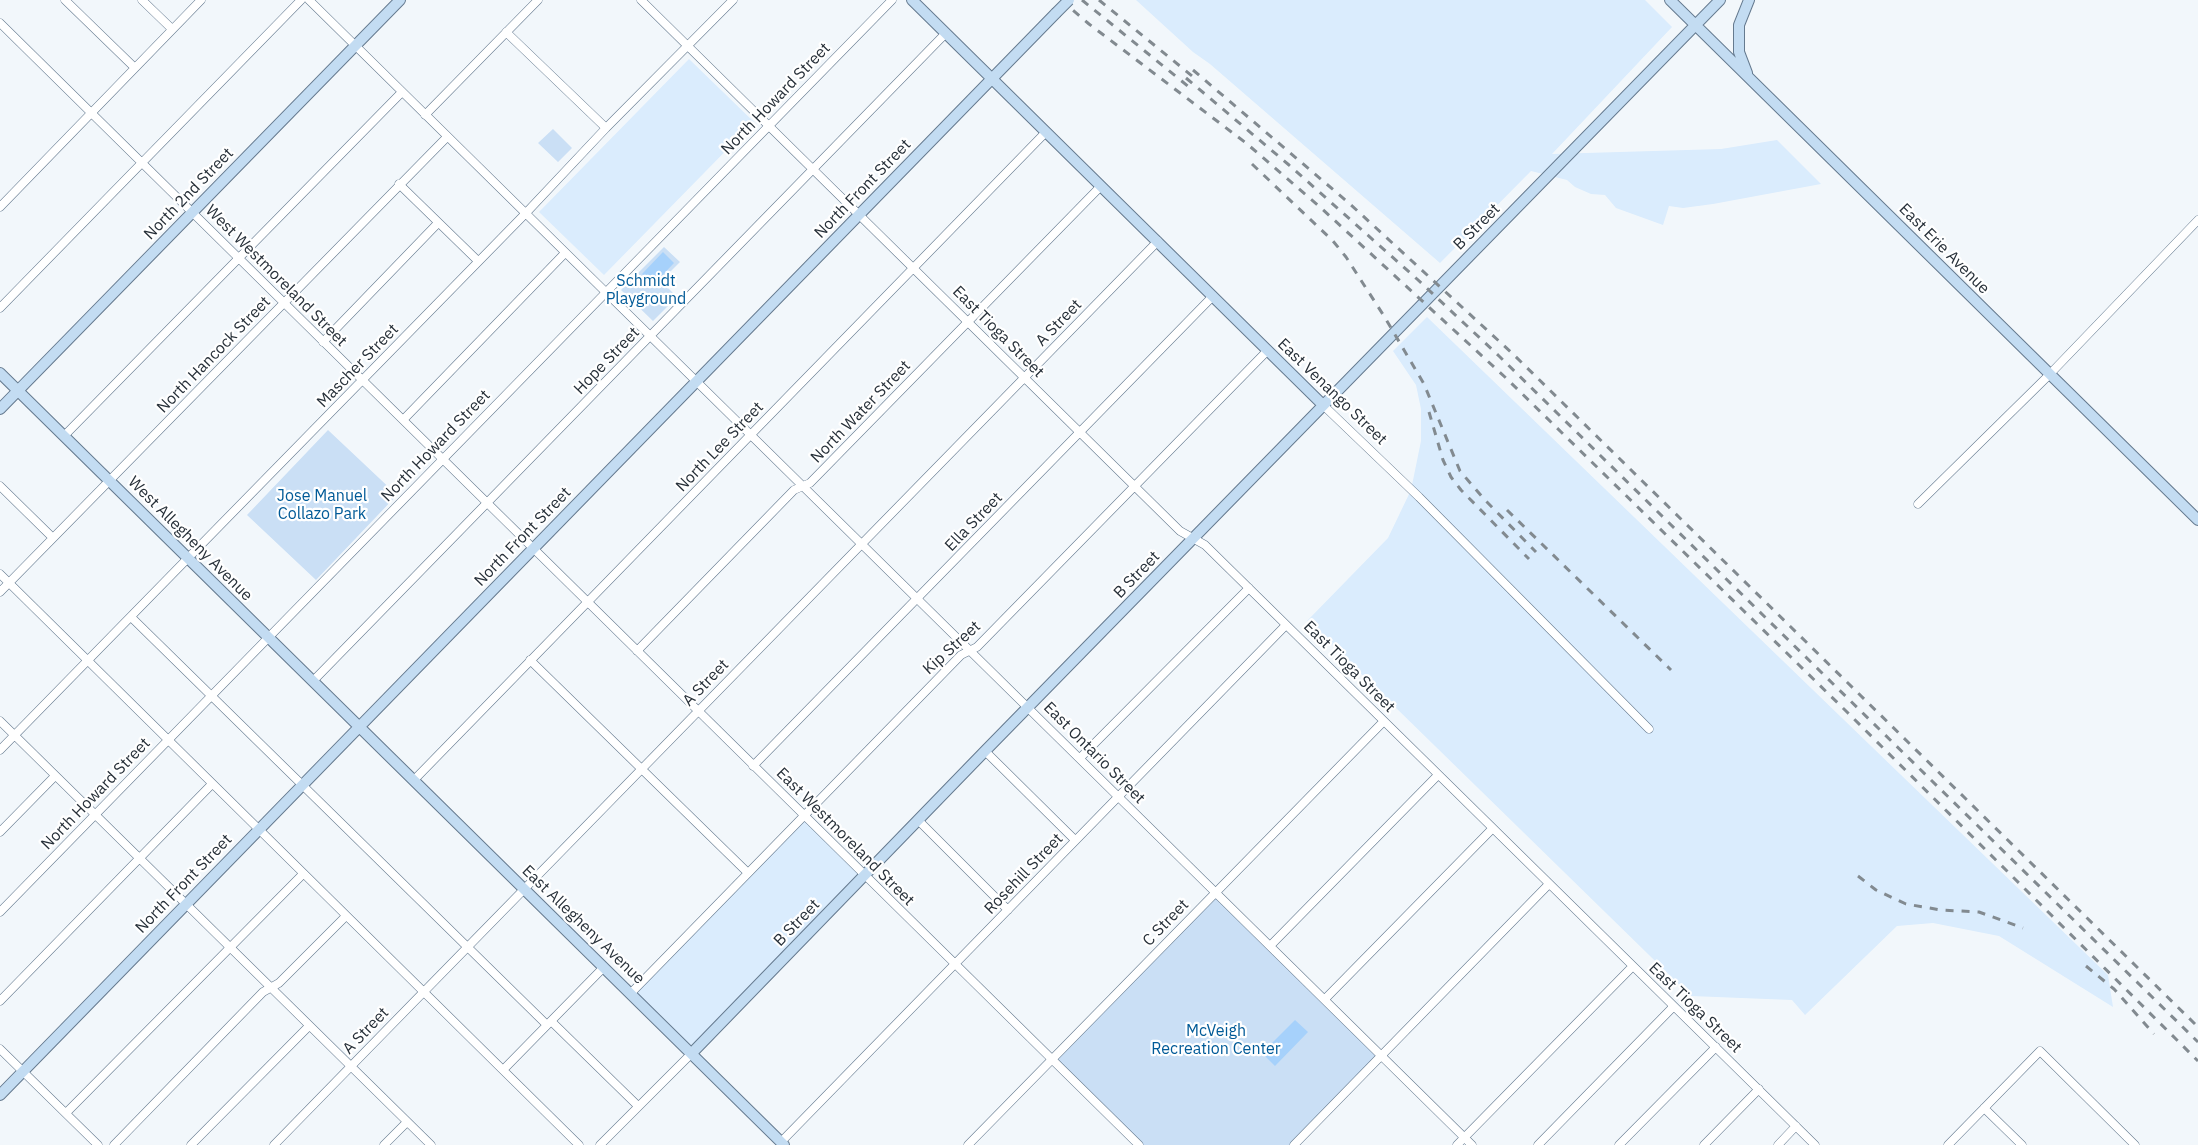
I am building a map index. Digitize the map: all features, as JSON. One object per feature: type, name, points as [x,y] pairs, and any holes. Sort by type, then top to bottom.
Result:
[{"type":"main road","name":"North 2nd Street","points":[[0,409],[400,0]]},
{"type":"main road","name":"East Venango Street","points":[[912,0],[1323,405]]},
{"type":"main road","name":"North Front Street","points":[[0,1095],[1069,0]]},
{"type":"main road","name":"East Erie Avenue","points":[[1670,0],[2198,520]]},
{"type":"main road","name":"B Street","points":[[692,1053],[1720,0]]},
{"type":"main road","points":[[1749,0],[1739,26],[1739,52],[1745,71],[1756,85]]},
{"type":"main road","name":"West Allegheny Avenue","points":[[0,372],[359,726]]},
{"type":"main road","name":"East Allegheny Avenue","points":[[359,726],[783,1143]]},
{"type":"street","points":[[65,0],[135,68]]},
{"type":"street","points":[[142,0],[172,29]]},
{"type":"street","points":[[0,207],[201,0]]},
{"type":"street","points":[[0,308],[301,0]]},
{"type":"street","name":"East Ontario Street","points":[[309,0],[1472,1145]]},
{"type":"street","points":[[425,115],[538,0]]},
{"type":"street","name":"East Tioga Street","points":[[641,0],[1180,531],[1205,544],[1815,1145]]},
{"type":"street","name":"Mascher Street","points":[[0,750],[525,214],[606,128],[734,0]]},
{"type":"street","name":"North Howard Street","points":[[0,912],[892,0]]},
{"type":"street","name":"West Westmoreland Street","points":[[0,23],[533,548]]},
{"type":"street","points":[[507,32],[606,128]]},
{"type":"street","name":"Hope Street","points":[[313,681],[946,33]]},
{"type":"street","points":[[64,436],[402,92]]},
{"type":"street","name":"North Lee Street","points":[[414,780],[1046,132]]},
{"type":"street","name":"North Hancock Street","points":[[0,592],[447,137]]},
{"type":"street","points":[[399,184],[478,261]]},
{"type":"street","name":"North Water Street","points":[[637,651],[786,499],[802,486],[810,483],[1101,186]]},
{"type":"street","points":[[1918,504],[2049,374],[2198,220]]},
{"type":"street","points":[[323,342],[438,223]]},
{"type":"street","name":"A Street","points":[[274,1145],[1158,241]]},
{"type":"street","points":[[403,420],[565,253]]},
{"type":"street","name":"Ella Street","points":[[753,766],[1214,296]]},
{"type":"street","name":"Kip Street","points":[[631,993],[961,655],[977,647],[1268,350]]},
{"type":"street","name":"East Venango Street","points":[[1323,405],[1649,729]]},
{"type":"street","points":[[0,486],[53,538]]},
{"type":"street","name":"East Westmoreland Street","points":[[533,548],[1052,1059],[1135,1144]]},
{"type":"street","points":[[0,574],[579,1145]]},
{"type":"street","points":[[1080,758],[1249,588]]},
{"type":"street","points":[[131,617],[466,947],[638,1106]]},
{"type":"street","name":"Rosehill Street","points":[[783,1143],[1286,625]]},
{"type":"street","points":[[530,660],[747,872]]},
{"type":"street","points":[[0,721],[431,1145]]},
{"type":"street","name":"C Street","points":[[968,1145],[1384,721]]},
{"type":"street","points":[[985,751],[1075,840]]},
{"type":"street","points":[[1270,946],[1438,775]]},
{"type":"street","points":[[0,832],[55,776]]},
{"type":"street","points":[[0,1001],[212,784]]},
{"type":"street","points":[[918,820],[1008,910]]},
{"type":"street","points":[[1325,999],[1492,829]]},
{"type":"street","points":[[66,1113],[303,874]]},
{"type":"street","points":[[1294,1145],[1549,884]]},
{"type":"street","points":[[114,1145],[263,992],[279,983],[346,916]]},
{"type":"street","points":[[1457,1145],[1633,966]]},
{"type":"street","points":[[503,1070],[604,967]]},
{"type":"street","points":[[1538,1145],[1673,1007]]},
{"type":"street","points":[[191,1145],[309,1026]]},
{"type":"street","points":[[1619,1145],[1716,1047]]},
{"type":"street","points":[[0,1049],[98,1145]]},
{"type":"street","points":[[1948,1145],[2040,1051],[2135,1145]]},
{"type":"street","name":"B Street","points":[[600,1145],[692,1053]]},
{"type":"street","points":[[1704,1145],[1759,1089]]},
{"type":"street","points":[[1984,1108],[2022,1145]]},
{"type":"street","points":[[384,1145],[407,1122]]},
{"type":"street","points":[[1778,1145],[1796,1126]]},
{"type":"shaded area","points":[[1136,0],[1645,0],[1672,27],[1552,154],[1721,149],[1777,140],[1821,184],[1713,204],[1683,208],[1669,206],[1663,225],[1616,208],[1605,195],[1591,194],[1575,187],[1567,180],[1531,171],[1440,263],[1210,64],[1193,52]]},
{"type":"shaded area","points":[[689,59],[754,122],[604,275],[539,212]]},
{"type":"shaded area","points":[[1427,317],[2108,975],[2113,1007],[1999,936],[1933,923],[1897,926],[1805,1015],[1792,1000],[1691,996],[1307,621],[1388,538],[1411,490],[1421,441],[1421,409],[1416,385],[1393,351]]},
{"type":"shaded area","points":[[804,815],[864,875],[692,1053],[631,993]]},
{"type":"green space","points":[[553,129],[572,148],[558,162],[538,143]]},
{"type":"green space","name":"Schmidt Playground","points":[[664,247],[680,262],[661,281],[677,297],[653,321],[621,290]]},
{"type":"green space","name":"Jose Manuel Collazo Park","points":[[328,430],[397,495],[316,580],[247,515]]},
{"type":"green space","name":"McVeigh Recreation Center","points":[[1215,893],[1382,1056],[1294,1145],[1139,1145],[1052,1059]]},
{"type":"water","points":[[663,252],[674,263],[653,285],[642,274]]},
{"type":"water","points":[[1295,1020],[1308,1032],[1275,1066],[1262,1053]]},
{"type":"railway","points":[[1061,0],[1089,24],[1246,143],[1320,207],[1506,378],[1847,712],[2198,1061]]},
{"type":"railway","points":[[1082,0],[1189,87]]},
{"type":"railway","points":[[1099,0],[1197,80]]},
{"type":"railway","points":[[1193,70],[1350,204],[1513,354],[2198,1027]]},
{"type":"railway","points":[[1186,78],[1289,165],[1499,356],[2198,1042]]},
{"type":"railway","points":[[1252,164],[1333,241],[1346,257],[1424,384],[1460,471],[1536,552]]},
{"type":"railway","points":[[1429,412],[1443,460],[1451,477],[1529,559]]},
{"type":"railway","points":[[1507,510],[1671,670]]},
{"type":"railway","points":[[1858,876],[1876,890],[1906,904],[1941,910],[1979,912],[2023,928]]},
{"type":"railway","points":[[2086,966],[2114,989],[2154,1034]]}]
